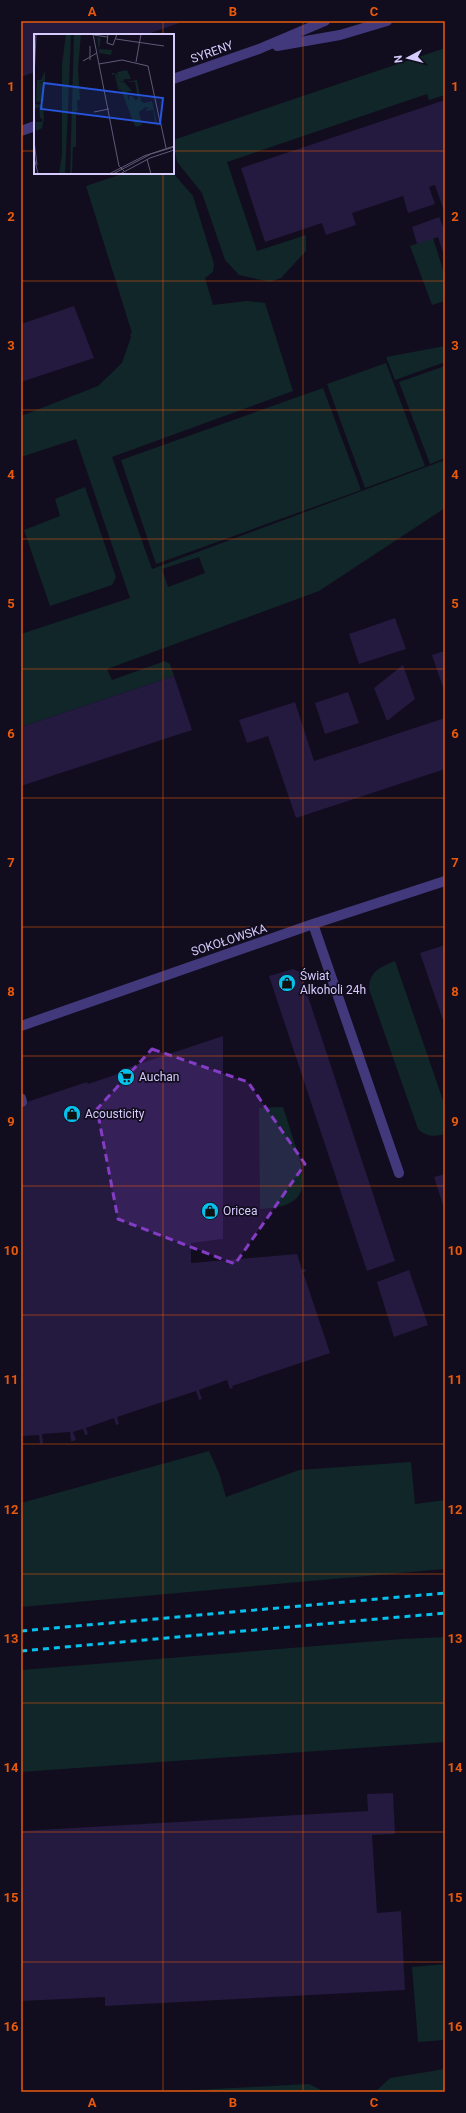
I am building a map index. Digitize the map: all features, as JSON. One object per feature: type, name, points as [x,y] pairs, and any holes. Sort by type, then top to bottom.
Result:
[{"type":"street","name":"SYRENY","points":[[174,79],[259,49],[325,21]]},
{"type":"street","name":"SYRENY","points":[[259,49],[340,35],[386,21]]},
{"type":"street","points":[[21,130],[34,126]]},
{"type":"street","name":"SOKOŁOWSKA","points":[[21,1026],[313,924],[445,881]]},
{"type":"street","points":[[313,924],[399,1173]]},
{"type":"highlighted area","points":[[152,1049],[248,1082],[305,1164],[235,1264],[118,1219],[97,1109]]},
{"type":"green space","points":[[445,48],[445,95],[429,100],[427,94],[227,162],[257,251],[306,235],[306,251],[281,278],[270,282],[239,275],[225,260],[202,193],[177,162],[174,140]]},
{"type":"green space","points":[[122,174],[174,174],[193,196],[214,264],[213,272],[205,278],[213,305],[247,301],[265,303],[293,391],[112,457],[152,569],[445,460],[445,508],[319,591],[107,669],[112,680],[165,661],[170,664],[174,676],[21,727],[21,634],[130,598],[76,439],[21,457],[21,416],[98,386],[122,363],[131,337],[130,334],[132,333],[86,186]],"holes":[[[199,557],[205,573],[168,587],[162,569]]]},
{"type":"green space","points":[[433,238],[445,276],[445,301],[432,305],[410,246]]},
{"type":"green space","points":[[445,346],[445,362],[395,380],[386,357]]},
{"type":"green space","points":[[386,363],[425,466],[365,488],[327,384]]},
{"type":"green space","points":[[445,366],[445,458],[430,464],[399,382]]},
{"type":"green space","points":[[323,388],[361,490],[156,564],[121,460]]},
{"type":"green space","points":[[85,487],[116,577],[112,585],[50,606],[24,530],[60,516],[55,499]]},
{"type":"green space","points":[[395,961],[445,1106],[445,1134],[431,1136],[424,1134],[418,1129],[369,989],[371,978],[377,970]]},
{"type":"green space","points":[[283,1107],[301,1165],[303,1176],[302,1186],[300,1194],[295,1200],[286,1205],[275,1208],[260,1209],[259,1108]]},
{"type":"green space","points":[[209,1451],[219,1473],[226,1497],[299,1470],[411,1462],[415,1504],[445,1500],[445,1569],[21,1607],[21,1503]]},
{"type":"green space","points":[[445,1637],[445,1742],[21,1772],[21,1670],[402,1639]]},
{"type":"green space","points":[[445,1964],[445,2040],[418,2042],[412,1967]]},
{"type":"green space","points":[[445,2069],[445,2092],[375,2092],[390,2078]]},
{"type":"green space","points":[[309,2084],[325,2092],[160,2092]]},
{"type":"building","points":[[21,21],[185,21],[148,34],[34,34],[34,72],[21,77]]},
{"type":"building","points":[[445,100],[445,214],[435,185],[429,187],[435,204],[408,213],[403,196],[352,213],[356,225],[326,235],[322,223],[265,242],[241,168]]},
{"type":"building","points":[[439,217],[445,231],[445,258],[438,237],[417,244],[412,227]]},
{"type":"building","points":[[74,306],[94,358],[21,382],[21,324]]},
{"type":"building","points":[[395,618],[406,649],[359,664],[349,634]]},
{"type":"building","points":[[445,651],[445,693],[432,655]]},
{"type":"building","points":[[403,665],[415,699],[387,721],[374,688]]},
{"type":"building","points":[[174,676],[192,730],[21,786],[21,727]]},
{"type":"building","points":[[348,692],[359,723],[325,734],[315,703]]},
{"type":"building","points":[[295,702],[314,761],[445,718],[445,769],[296,818],[268,736],[247,743],[239,720]]},
{"type":"building","points":[[445,945],[445,1019],[443,1020],[420,953]]},
{"type":"building","points":[[293,969],[300,972],[395,1261],[367,1271],[269,976]]},
{"type":"building","points":[[223,1036],[223,1239],[191,1243],[191,1263],[297,1254],[302,1270],[305,1269],[306,1271],[303,1272],[330,1353],[232,1386],[233,1388],[230,1389],[227,1380],[199,1390],[202,1399],[199,1400],[196,1391],[117,1417],[119,1424],[116,1425],[114,1418],[86,1428],[88,1434],[85,1435],[83,1429],[73,1432],[76,1439],[74,1441],[71,1441],[70,1432],[42,1434],[43,1443],[40,1444],[39,1435],[21,1436],[21,1104],[87,1082],[88,1084],[121,1073],[121,1070]]},
{"type":"building","points":[[445,1174],[445,1211],[434,1177]]},
{"type":"building","points":[[409,1270],[428,1325],[394,1337],[377,1282]]},
{"type":"building","points":[[393,1793],[395,1834],[372,1835],[377,1913],[401,1911],[405,1990],[105,2006],[105,1997],[21,2001],[21,1831],[368,1811],[367,1794]]},
{"type":"railway","points":[[21,1631],[445,1593]]},
{"type":"railway","points":[[21,1651],[445,1613]]},
{"type":"place","name":"Świat Alkoholi 24h","points":[[287,983]]},
{"type":"place","name":"Auchan","points":[[126,1077]]},
{"type":"place","name":"Acousticity","points":[[72,1114]]},
{"type":"place","name":"Oricea","points":[[210,1211]]}]
